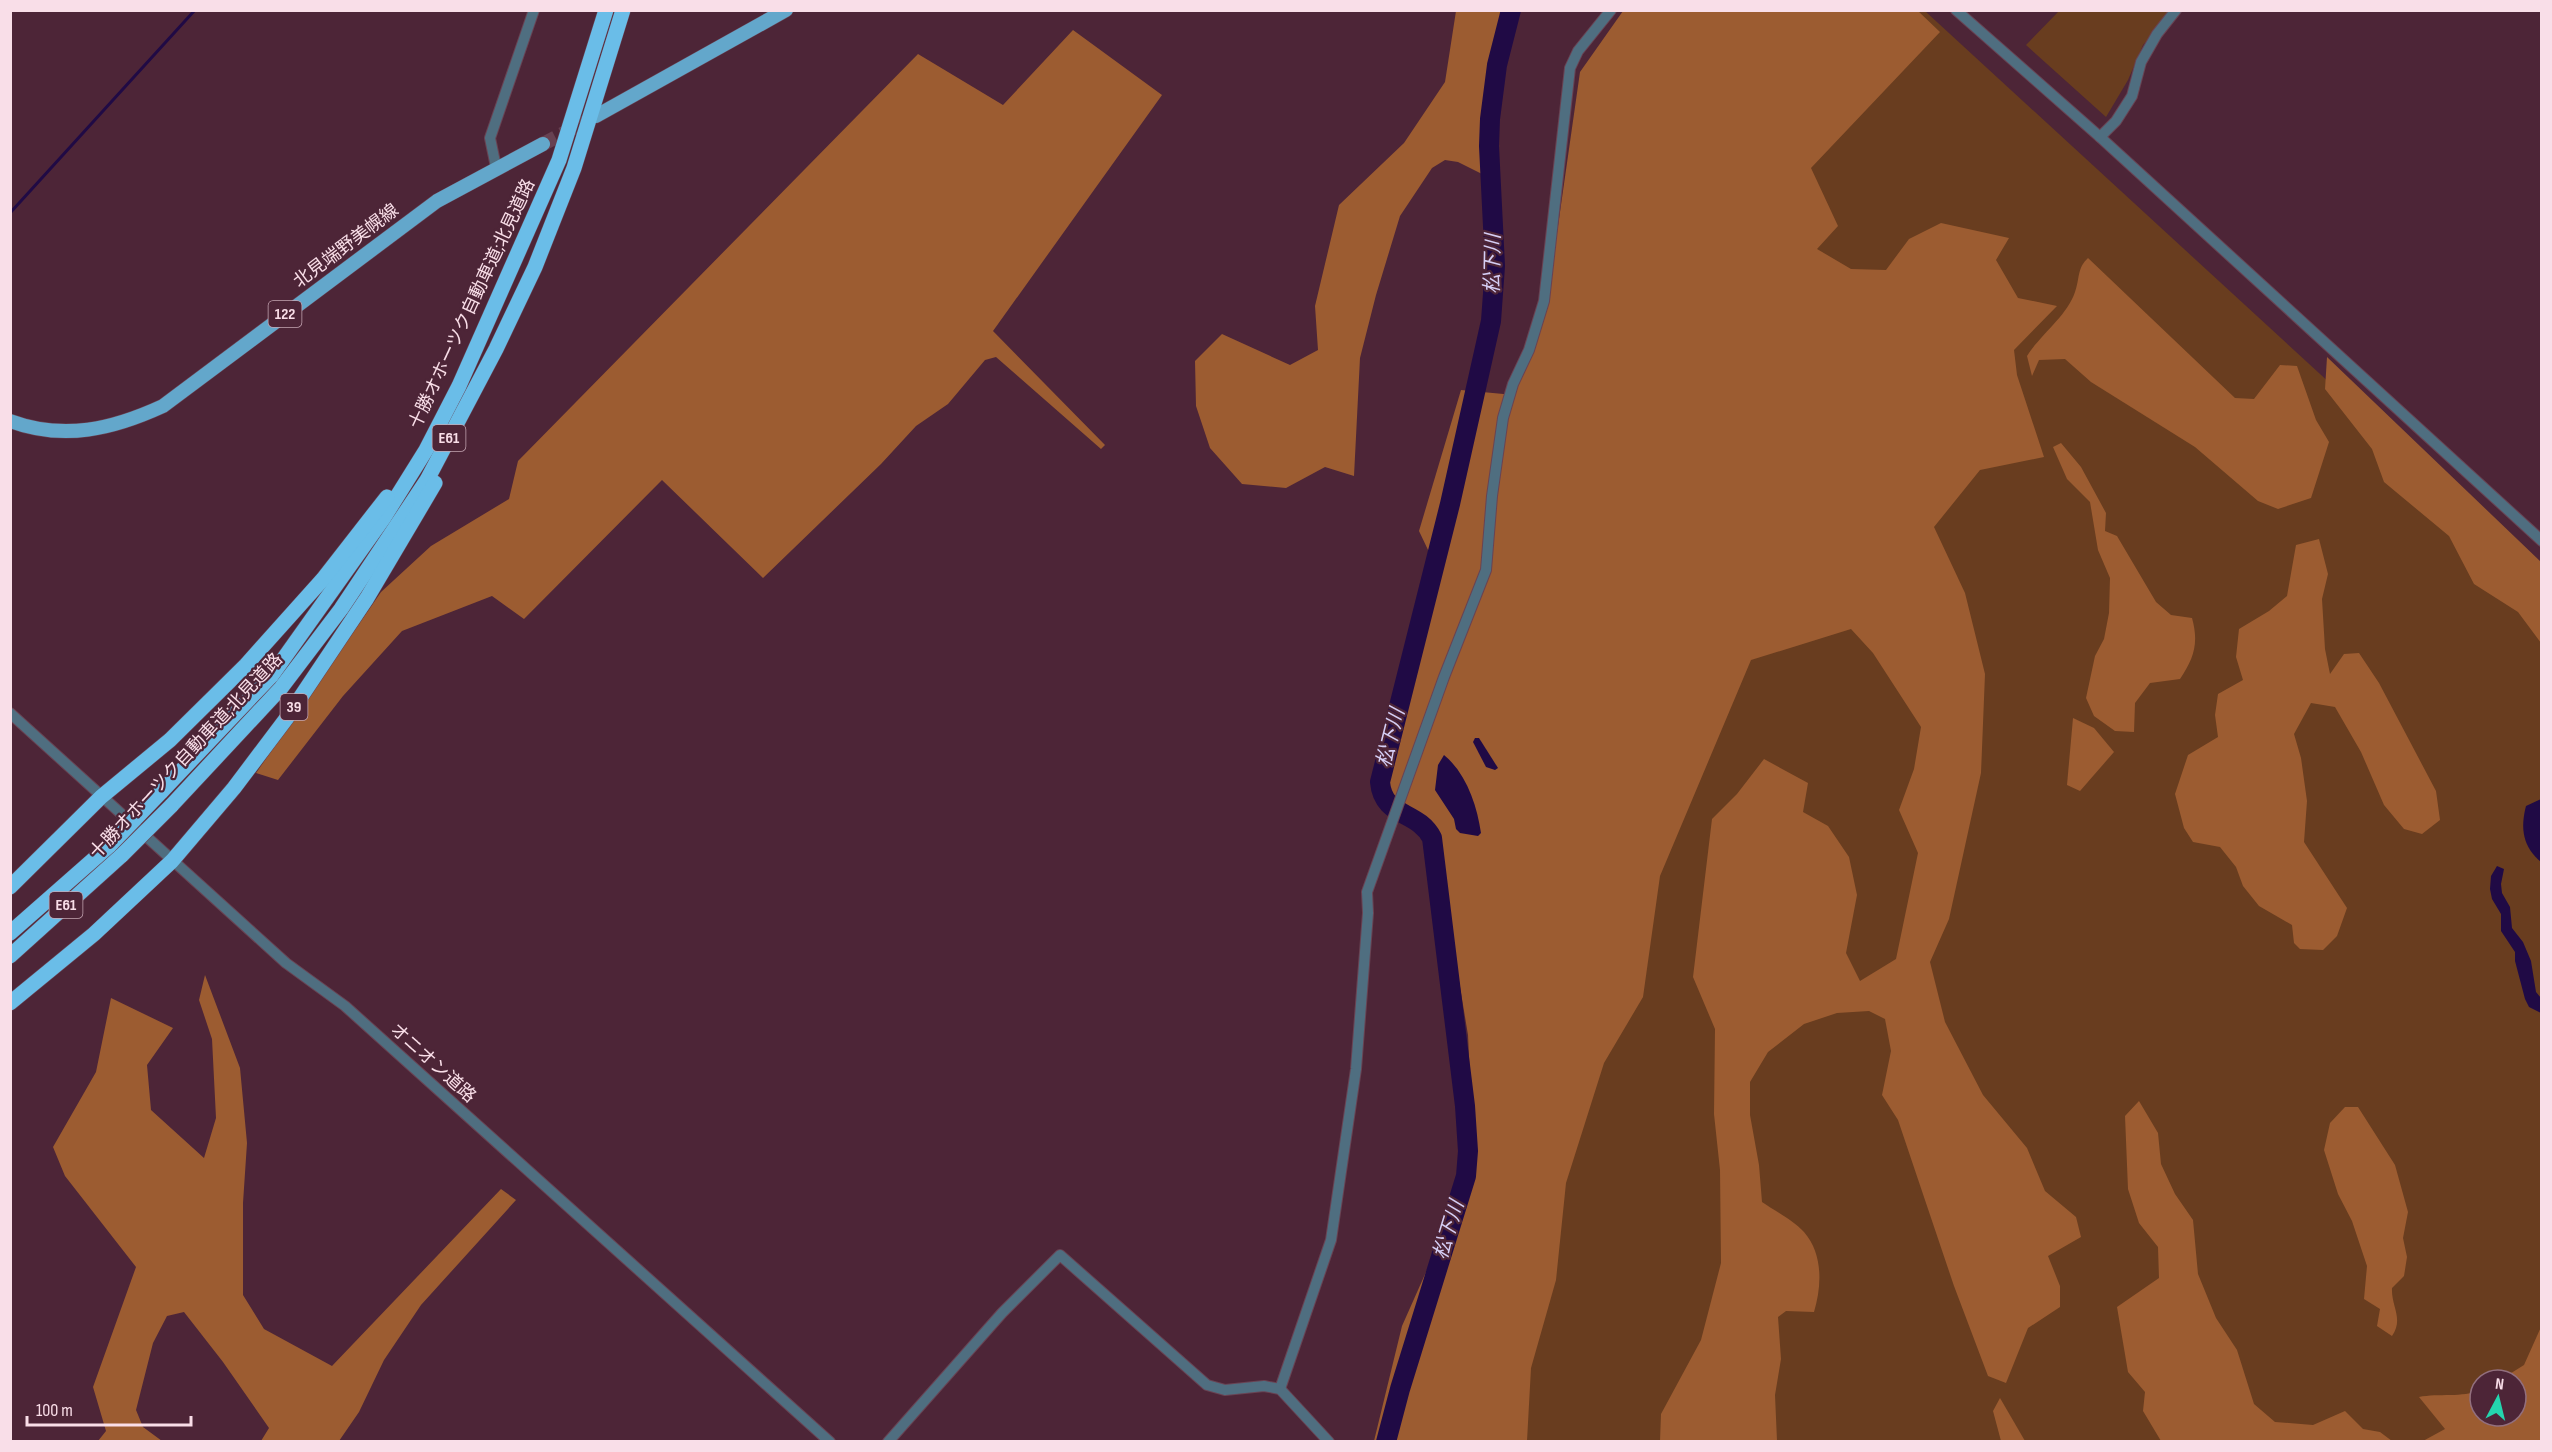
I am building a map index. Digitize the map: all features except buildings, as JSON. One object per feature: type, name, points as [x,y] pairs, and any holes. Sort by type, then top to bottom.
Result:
[{"type":"highway","name":"十勝オホーツク自動車道;北見道路","points":[[10,933],[110,844],[272,675],[371,537],[426,450],[464,376],[559,160],[606,10]]},
{"type":"highway","name":"十勝オホーツク自動車道;北見道路","points":[[10,956],[122,855],[281,688],[341,609],[427,480],[496,349],[535,267],[574,168],[622,10]]},
{"type":"highway","name":"39","points":[[10,1003],[94,934],[172,861],[234,788],[286,719],[373,589],[435,485],[496,349]]},
{"type":"highway","points":[[10,887],[101,796],[170,740],[246,665],[324,579],[426,450]]},
{"type":"main road","points":[[596,116],[786,10]]},
{"type":"main road","name":"北見端野美幌線","points":[[10,421],[61,430],[95,430],[128,422],[163,406],[436,201],[543,144]]},
{"type":"street","points":[[496,167],[490,138],[534,10]]},
{"type":"street","points":[[1280,1389],[1331,1240],[1356,1069],[1368,913],[1367,892],[1444,677],[1486,570],[1492,496],[1503,418],[1513,384],[1528,350],[1544,301],[1570,68],[1578,51],[1611,10]]},
{"type":"street","points":[[1956,10],[2100,137],[2541,541]]},
{"type":"street","points":[[2100,137],[2116,121],[2132,96],[2141,62],[2157,34],[2176,10]]},
{"type":"street","name":"オニオン道路","points":[[10,713],[286,963],[345,1006],[830,1442]]},
{"type":"street","points":[[888,1442],[1002,1313],[1060,1255],[1207,1385],[1225,1390],[1264,1386],[1280,1389],[1329,1442]]},
{"type":"shaded area","points":[[1456,11],[1511,11],[1486,176],[1458,162],[1445,160],[1432,168],[1400,216],[1360,358],[1354,476],[1325,467],[1286,488],[1242,484],[1210,448],[1196,406],[1195,361],[1222,334],[1290,365],[1318,350],[1315,306],[1339,205],[1404,143],[1445,82]]},
{"type":"shaded area","points":[[1623,11],[1918,11],[1940,32],[1811,168],[1838,226],[1817,249],[1851,269],[1886,270],[1909,239],[1941,223],[2009,238],[1996,260],[2018,298],[2057,306],[2014,350],[2017,375],[2044,457],[1980,470],[1934,527],[1965,593],[1985,674],[1981,773],[1949,919],[1930,962],[1945,1022],[1983,1095],[2027,1148],[2045,1191],[2076,1217],[2081,1237],[2048,1256],[2060,1286],[2060,1307],[2028,1328],[2006,1383],[1988,1376],[1954,1286],[1898,1120],[1882,1095],[1891,1051],[1885,1019],[1869,1011],[1837,1013],[1804,1024],[1768,1052],[1750,1082],[1750,1115],[1759,1165],[1762,1202],[1804,1232],[1815,1250],[1819,1270],[1814,1312],[1786,1311],[1778,1317],[1781,1359],[1775,1395],[1777,1441],[1660,1441],[1661,1414],[1701,1340],[1721,1263],[1720,1170],[1714,1114],[1715,1029],[1693,977],[1712,819],[1737,794],[1764,759],[1808,783],[1803,812],[1828,826],[1849,857],[1857,895],[1846,953],[1860,981],[1896,959],[1918,853],[1899,810],[1914,769],[1921,727],[1873,653],[1851,629],[1751,660],[1660,876],[1643,997],[1604,1063],[1566,1183],[1556,1280],[1531,1368],[1527,1441],[1374,1441],[1402,1326],[1474,1164],[1468,1035],[1433,824],[1379,804],[1373,772],[1429,552],[1419,531],[1461,390],[1514,395],[1552,268],[1580,72]]},
{"type":"shaded area","points":[[1666,11],[1925,11],[2541,577],[2541,1441],[1432,1442],[1776,257]]},
{"type":"shaded area","points":[[2059,11],[2173,11],[2143,45],[2128,80],[2106,117],[2026,45]]},
{"type":"shaded area","points":[[1073,30],[1162,95],[993,331],[1105,445],[1101,449],[996,357],[985,360],[948,404],[916,426],[881,464],[763,578],[662,480],[524,619],[492,596],[402,631],[343,696],[278,780],[256,773],[381,592],[431,546],[509,499],[518,461],[918,54],[1003,105]]},
{"type":"shaded area","points":[[2088,258],[2235,398],[2254,399],[2280,365],[2297,366],[2316,420],[2329,442],[2311,498],[2278,509],[2258,501],[2195,447],[2091,382],[2065,359],[2039,360],[2032,376],[2027,356],[2071,301],[2082,266]]},
{"type":"shaded area","points":[[2327,357],[2541,562],[2541,643],[2518,612],[2474,584],[2449,536],[2384,482],[2372,449],[2325,389]]},
{"type":"shaded area","points":[[2061,443],[2081,467],[2106,513],[2105,531],[2117,536],[2156,602],[2171,615],[2192,618],[2195,643],[2189,664],[2180,679],[2150,683],[2135,703],[2134,732],[2115,731],[2094,716],[2086,698],[2095,656],[2104,639],[2109,613],[2110,578],[2098,550],[2090,502],[2067,479],[2053,447]]},
{"type":"shaded area","points":[[2319,539],[2328,574],[2322,599],[2325,649],[2330,674],[2344,654],[2359,653],[2379,683],[2436,791],[2440,820],[2422,834],[2404,829],[2384,805],[2361,752],[2335,707],[2311,703],[2294,734],[2301,758],[2307,801],[2304,842],[2347,908],[2337,936],[2323,950],[2300,949],[2294,943],[2292,925],[2259,906],[2243,886],[2236,867],[2220,847],[2193,842],[2184,828],[2175,794],[2188,755],[2218,737],[2215,715],[2218,694],[2243,680],[2236,657],[2239,629],[2269,611],[2287,596],[2296,545]]},
{"type":"shaded area","points":[[2073,718],[2094,728],[2114,752],[2080,791],[2067,785]]},
{"type":"shaded area","points":[[1475,738],[1479,738],[1498,768],[1495,770],[1486,767],[1473,742]]},
{"type":"shaded area","points":[[1444,755],[1452,762],[1469,790],[1479,822],[1481,833],[1478,836],[1460,833],[1456,829],[1454,819],[1435,790],[1438,765]]},
{"type":"shaded area","points":[[2542,799],[2541,862],[2527,844],[2523,822],[2526,806]]},
{"type":"shaded area","points":[[2497,866],[2504,869],[2502,893],[2510,907],[2512,928],[2523,942],[2531,961],[2536,992],[2541,998],[2541,1013],[2529,1007],[2525,999],[2515,961],[2515,952],[2501,931],[2501,914],[2492,899],[2490,889],[2491,876]]},
{"type":"shaded area","points":[[205,975],[240,1068],[247,1143],[243,1203],[243,1295],[264,1329],[332,1366],[501,1189],[516,1200],[421,1305],[384,1360],[359,1412],[339,1441],[261,1441],[269,1428],[223,1362],[184,1312],[167,1316],[153,1343],[136,1410],[143,1427],[162,1441],[98,1441],[106,1431],[93,1387],[136,1267],[65,1176],[53,1147],[96,1072],[111,998],[173,1028],[147,1065],[151,1110],[204,1158],[216,1118],[212,1039],[199,1000]]},
{"type":"shaded area","points":[[2139,1101],[2158,1133],[2161,1164],[2175,1194],[2193,1220],[2198,1274],[2216,1318],[2237,1350],[2254,1404],[2275,1422],[2313,1425],[2345,1411],[2363,1429],[2380,1432],[2392,1441],[2161,1441],[2143,1411],[2145,1392],[2128,1372],[2117,1307],[2159,1278],[2158,1247],[2139,1223],[2128,1189],[2125,1116]]},
{"type":"shaded area","points":[[2345,1107],[2358,1107],[2395,1165],[2408,1212],[2403,1238],[2407,1257],[2404,1276],[2392,1288],[2397,1324],[2392,1336],[2377,1326],[2380,1309],[2364,1299],[2367,1266],[2352,1221],[2338,1194],[2324,1150],[2330,1123]]},
{"type":"shaded area","points":[[2541,1327],[2541,1441],[2423,1441],[2445,1429],[2419,1397],[2434,1395],[2468,1393],[2468,1428],[2528,1428],[2528,1368],[2519,1368],[2524,1365]]},
{"type":"shaded area","points":[[2000,1398],[2025,1441],[2001,1441],[1993,1411]]},
{"type":"waterway","points":[[10,213],[195,10]]},
{"type":"waterway","name":"松下川","points":[[1386,1442],[1400,1389],[1466,1176],[1468,1151],[1465,1106],[1432,838],[1418,822],[1387,802],[1380,782],[1450,504],[1491,321],[1495,266],[1489,146],[1490,119],[1497,65],[1511,10]]},
{"type":"tunnel","points":[[543,144],[595,117]]}]
